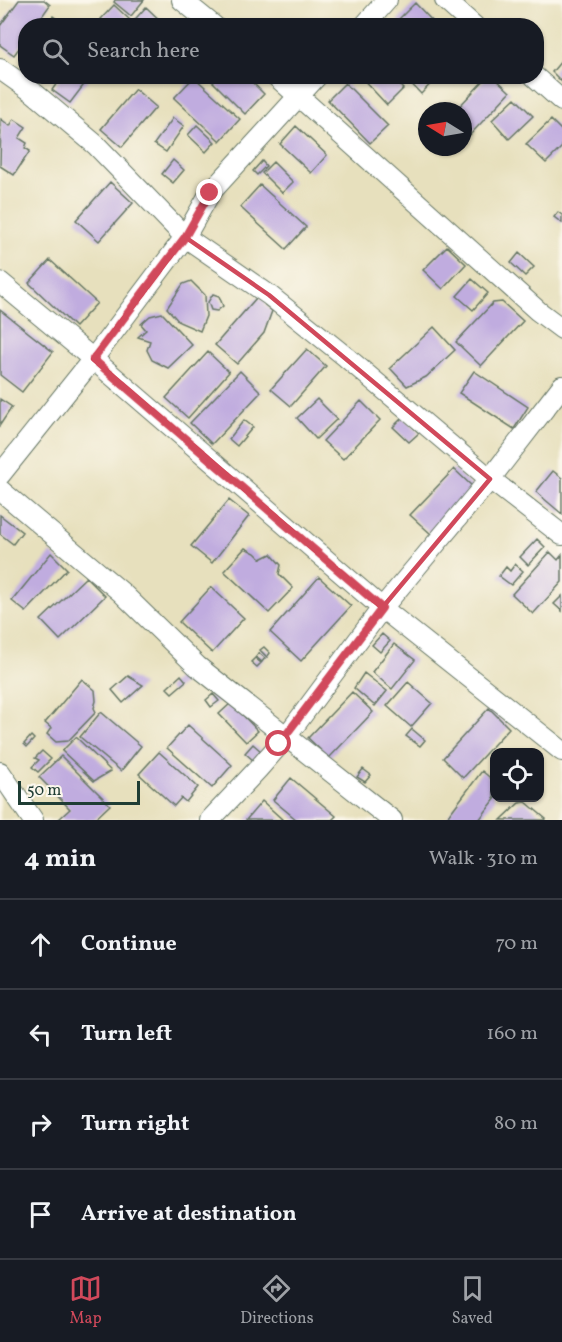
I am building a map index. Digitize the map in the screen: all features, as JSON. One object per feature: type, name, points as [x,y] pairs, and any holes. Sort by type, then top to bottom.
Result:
[{"type":"street","points":[[182,0],[204,18]]},
{"type":"street","points":[[371,18],[387,0]]},
{"type":"street","points":[[445,0],[465,18]]},
{"type":"street","points":[[0,69],[18,82]]},
{"type":"street","points":[[21,84],[96,145],[185,237],[269,295],[490,479],[562,535]]},
{"type":"street","points":[[286,84],[459,241],[562,329]]},
{"type":"street","points":[[0,475],[93,359],[185,237],[210,193],[309,84]]},
{"type":"street","points":[[543,84],[562,101]]},
{"type":"street","points":[[0,282],[93,359],[382,608],[562,751]]},
{"type":"street","points":[[210,820],[286,737],[382,608],[490,479],[562,386]]},
{"type":"street","points":[[0,490],[121,592],[196,666],[392,820]]},
{"type":"street","points":[[0,772],[33,820]]},
{"type":"highlighted area","points":[[185,237],[269,295],[490,479],[382,608],[93,359]]},
{"type":"building","points":[[19,0],[44,0],[50,5],[41,18],[18,18],[18,50],[14,55],[0,45],[0,26]]},
{"type":"building","points":[[115,0],[144,0],[131,16],[114,2]]},
{"type":"building","points":[[415,3],[429,18],[400,18]]},
{"type":"building","points":[[114,5],[128,18],[102,18]]},
{"type":"building","points":[[146,7],[158,18],[136,18]]},
{"type":"building","points":[[562,60],[562,82],[552,72]]},
{"type":"building","points":[[56,84],[84,84],[70,103],[52,90]]},
{"type":"building","points":[[187,84],[202,84],[240,119],[220,141],[174,98]]},
{"type":"building","points":[[215,84],[254,84],[264,94],[245,114]]},
{"type":"building","points":[[346,84],[388,126],[370,143],[328,100]]},
{"type":"building","points":[[367,84],[398,84],[403,89],[387,105]]},
{"type":"building","points":[[412,84],[430,84],[421,94]]},
{"type":"building","points":[[480,84],[502,84],[510,92],[472,133],[472,102],[463,102]]},
{"type":"building","points":[[135,89],[156,107],[122,147],[101,129]]},
{"type":"building","points":[[515,98],[533,116],[509,139],[492,120]]},
{"type":"building","points":[[173,118],[184,126],[166,152],[154,144]]},
{"type":"building","points":[[1,119],[10,126],[14,119],[26,127],[19,138],[27,143],[25,148],[30,151],[14,175],[0,166]]},
{"type":"building","points":[[551,120],[562,131],[562,147],[546,163],[526,144]]},
{"type":"building","points":[[197,125],[215,142],[206,152],[188,135]]},
{"type":"building","points":[[296,126],[327,155],[311,173],[280,144]]},
{"type":"building","points":[[173,160],[184,170],[173,183],[162,174]]},
{"type":"building","points":[[262,161],[266,166],[257,175],[253,171]]},
{"type":"building","points":[[273,162],[293,182],[282,193],[262,173]]},
{"type":"building","points":[[110,182],[133,203],[99,241],[76,220]]},
{"type":"building","points":[[260,185],[306,227],[286,249],[240,207]]},
{"type":"building","points":[[558,212],[562,215],[562,223],[554,217]]},
{"type":"building","points":[[447,246],[466,264],[443,289],[423,270]]},
{"type":"building","points":[[519,253],[534,267],[525,276],[511,263]]},
{"type":"building","points":[[50,260],[97,303],[75,327],[29,283]]},
{"type":"building","points":[[472,279],[488,293],[473,310],[457,296]]},
{"type":"building","points":[[191,281],[205,295],[206,316],[200,331],[179,322],[167,308],[183,284]]},
{"type":"building","points":[[213,294],[219,296],[223,306],[217,311],[211,310],[208,302]]},
{"type":"building","points":[[257,297],[267,301],[265,305],[272,311],[264,333],[237,364],[215,345]]},
{"type":"building","points":[[502,302],[523,321],[481,366],[456,342],[493,303]]},
{"type":"building","points":[[0,310],[53,352],[22,392],[0,375]]},
{"type":"building","points":[[162,313],[192,345],[168,368],[152,360],[147,350],[150,341],[138,337],[146,330],[141,324],[150,316]]},
{"type":"building","points":[[434,327],[455,350],[426,377],[407,386],[390,368]]},
{"type":"building","points":[[307,349],[326,366],[291,406],[271,389]]},
{"type":"building","points":[[208,352],[229,372],[188,418],[166,398]]},
{"type":"building","points":[[240,371],[261,392],[212,444],[190,423]]},
{"type":"building","points":[[474,371],[528,407],[514,429],[459,393]]},
{"type":"building","points":[[0,399],[12,407],[0,425]]},
{"type":"building","points":[[317,399],[337,419],[316,439],[297,418]]},
{"type":"building","points":[[361,401],[380,420],[343,459],[323,441]]},
{"type":"building","points":[[403,417],[419,433],[409,442],[393,427]]},
{"type":"building","points":[[244,420],[253,427],[237,446],[229,439]]},
{"type":"building","points":[[454,469],[474,488],[431,534],[410,515]]},
{"type":"building","points":[[553,471],[562,478],[562,514],[536,492]]},
{"type":"building","points":[[229,500],[249,516],[212,563],[191,546]]},
{"type":"building","points":[[0,515],[22,532],[13,544],[0,534]]},
{"type":"building","points":[[537,539],[545,547],[528,565],[520,557]]},
{"type":"building","points":[[245,548],[261,559],[271,554],[281,565],[279,574],[293,588],[269,613],[224,571]]},
{"type":"building","points":[[550,552],[558,560],[562,555],[562,582],[533,614],[512,594]]},
{"type":"building","points":[[51,553],[67,569],[26,612],[12,601]]},
{"type":"building","points":[[515,564],[523,571],[511,585],[499,576],[506,567],[510,571]]},
{"type":"building","points":[[86,577],[105,596],[60,640],[41,620]]},
{"type":"building","points":[[319,577],[351,606],[301,661],[270,632]]},
{"type":"building","points":[[211,587],[244,618],[212,653],[179,622]]},
{"type":"building","points":[[562,596],[562,611],[554,604]]},
{"type":"building","points":[[382,634],[390,641],[380,652],[372,645]]},
{"type":"building","points":[[394,644],[415,660],[392,689],[372,672]]},
{"type":"building","points":[[264,647],[270,653],[267,657],[260,650]]},
{"type":"building","points":[[259,653],[265,658],[262,662],[256,657]]},
{"type":"building","points":[[255,658],[261,663],[257,667],[251,662]]},
{"type":"building","points":[[364,673],[387,691],[375,706],[354,688]]},
{"type":"building","points":[[181,675],[186,681],[172,693],[167,688]]},
{"type":"building","points":[[128,676],[143,685],[123,703],[112,690]]},
{"type":"building","points":[[82,679],[95,690],[94,708],[96,712],[68,741],[56,742],[47,734],[51,728],[45,723]]},
{"type":"building","points":[[408,682],[432,703],[411,727],[387,706]]},
{"type":"building","points":[[352,692],[373,712],[329,758],[308,738]]},
{"type":"building","points":[[213,694],[219,701],[211,707],[206,700]]},
{"type":"building","points":[[231,703],[258,731],[246,742],[219,714]]},
{"type":"building","points":[[489,708],[509,728],[463,778],[443,758]]},
{"type":"building","points":[[101,712],[141,746],[121,771],[80,737]]},
{"type":"building","points":[[188,725],[232,765],[212,788],[167,748]]},
{"type":"building","points":[[412,729],[425,740],[420,746],[406,736]]},
{"type":"building","points":[[31,736],[34,739],[27,747],[24,744]]},
{"type":"building","points":[[76,737],[111,771],[94,781],[62,751]]},
{"type":"building","points":[[253,744],[262,752],[254,761],[245,753]]},
{"type":"building","points":[[42,751],[51,759],[38,772],[32,767],[39,760],[35,758]]},
{"type":"building","points":[[159,752],[198,787],[186,802],[181,798],[174,806],[139,774]]},
{"type":"building","points":[[61,756],[110,805],[94,820],[58,820],[70,809],[39,777]]},
{"type":"building","points":[[363,769],[371,775],[365,782],[357,777]]},
{"type":"building","points":[[482,771],[490,778],[490,802],[493,802],[479,820],[452,820],[448,816]]},
{"type":"building","points":[[291,778],[336,816],[332,820],[297,820],[273,800]]},
{"type":"building","points":[[262,801],[283,820],[246,820]]},
{"type":"building","points":[[526,802],[546,819],[501,820],[519,803]]},
{"type":"route","points":[[210,193],[185,237],[93,359],[382,608],[279,744]]}]
